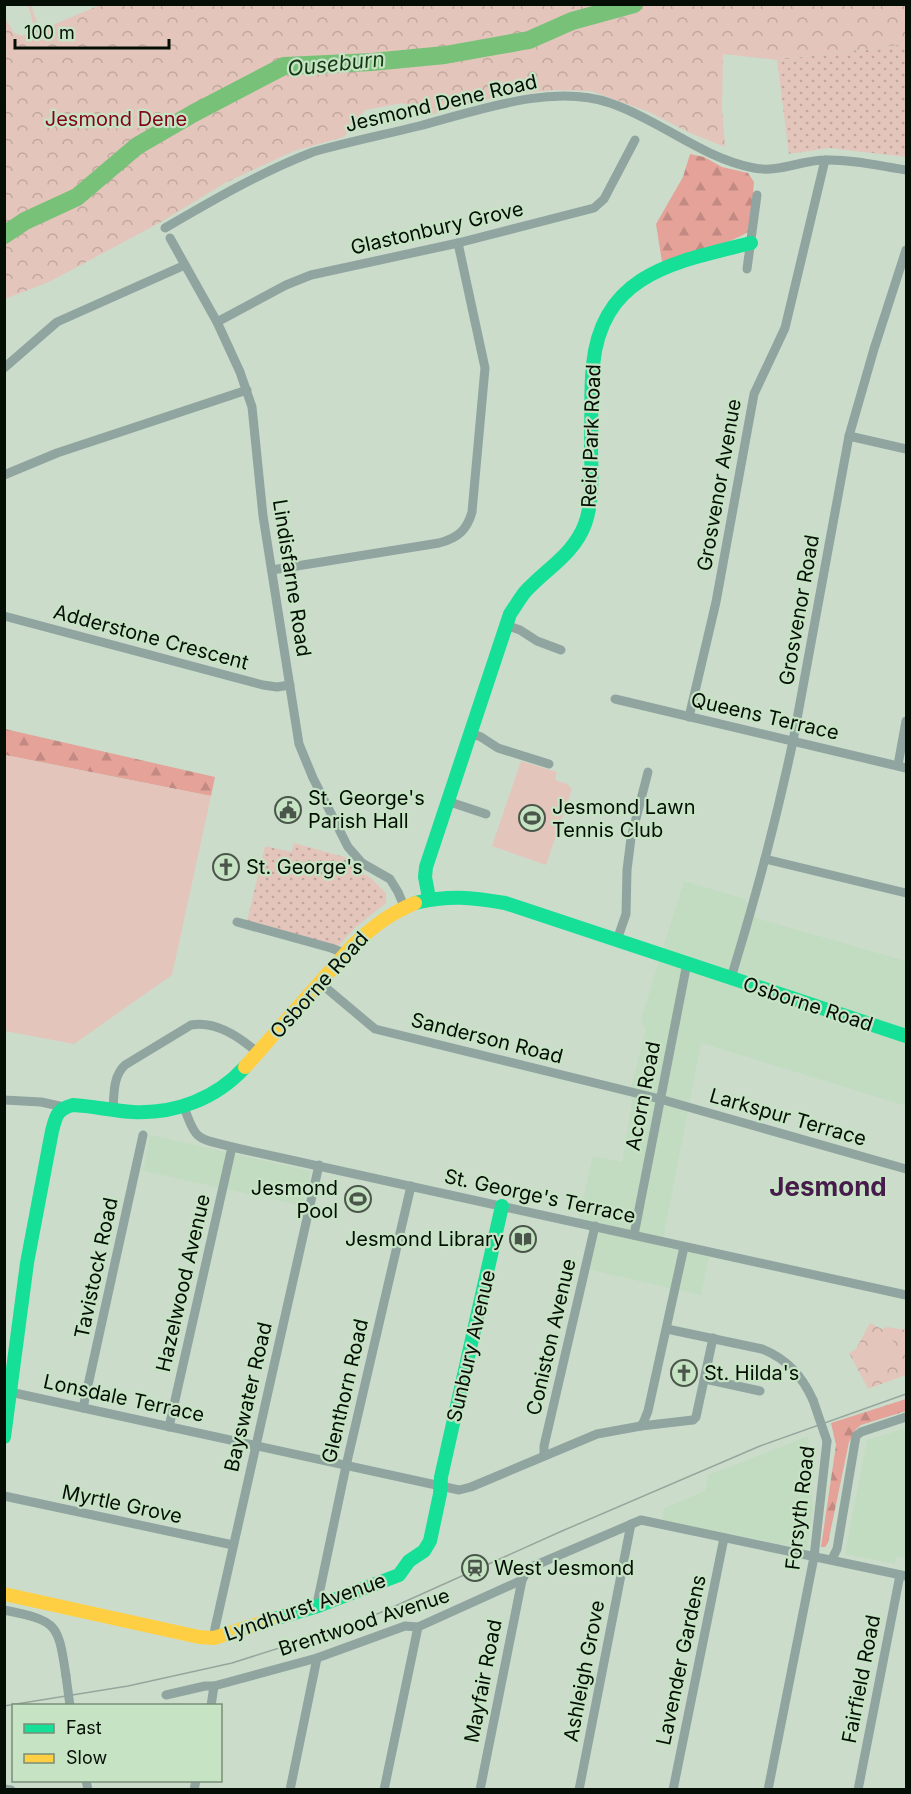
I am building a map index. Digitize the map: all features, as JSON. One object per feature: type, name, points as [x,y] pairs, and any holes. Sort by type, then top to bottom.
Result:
[{"type":"street","name":"Jesmond Dene Road","points":[[165,228],[231,190],[313,152],[504,105],[546,97],[583,97],[612,104],[736,164],[761,169],[825,160],[906,170]]},
{"type":"street","name":"Glastonbury Grove","points":[[217,322],[286,285],[311,276],[458,243],[594,208],[604,199],[635,140]]},
{"type":"street","name":"Grosvenor Avenue","points":[[689,717],[716,602],[754,394],[785,328],[825,160]]},
{"type":"street","points":[[747,269],[757,195]]},
{"type":"street","name":"Lindisfarne Road","points":[[170,238],[217,322],[247,390],[254,425],[262,508],[299,744],[313,778],[348,847],[362,863],[390,879],[404,906]]},
{"type":"street","points":[[272,570],[439,543],[455,538],[466,528],[472,512],[485,368],[458,243]]},
{"type":"street","name":"Reid Park Road","points":[[429,898],[425,877],[426,867],[506,626],[516,604],[535,582],[564,557],[585,524],[590,500],[595,350],[602,323],[626,290],[647,275],[704,255],[751,243]]},
{"type":"street","name":"Grosvenor Road","points":[[731,978],[765,859],[793,741],[849,436],[906,250]]},
{"type":"street","points":[[4,368],[57,322],[185,265]]},
{"type":"street","points":[[4,475],[57,453],[247,390]]},
{"type":"street","points":[[849,436],[906,449]]},
{"type":"street","name":"Adderstone Crescent","points":[[4,616],[263,685],[277,687],[290,685]]},
{"type":"street","points":[[506,626],[520,630],[537,642],[561,650]]},
{"type":"street","name":"Queens Terrace","points":[[615,699],[902,766]]},
{"type":"street","points":[[902,766],[906,721]]},
{"type":"street","points":[[470,733],[498,748],[549,764]]},
{"type":"street","points":[[617,940],[626,914],[627,870],[631,838],[648,772]]},
{"type":"street","points":[[447,801],[486,814]]},
{"type":"street","points":[[765,859],[906,893]]},
{"type":"street","name":"Osborne Road","points":[[64,1107],[78,1105],[148,1112],[184,1107],[203,1100],[235,1078],[344,953],[375,924],[404,906],[429,898],[481,897],[505,903],[906,1036]]},
{"type":"street","points":[[237,922],[344,953]]},
{"type":"street","name":"Acorn Road","points":[[634,1235],[687,963]]},
{"type":"street","name":"Sanderson Road","points":[[320,982],[375,1029],[660,1099]]},
{"type":"street","points":[[113,1110],[116,1081],[120,1069],[191,1025],[202,1024],[228,1031],[258,1053]]},
{"type":"street","name":"Larkspur Terrace","points":[[660,1099],[906,1169]]},
{"type":"street","points":[[4,1100],[41,1102],[64,1107]]},
{"type":"street","points":[[4,1437],[27,1263],[51,1138],[57,1114],[64,1107]]},
{"type":"street","name":"St. George's Terrace","points":[[184,1107],[196,1135],[232,1147],[906,1295]]},
{"type":"street","name":"Tavistock Road","points":[[83,1408],[143,1136]]},
{"type":"street","name":"Hazelwood Avenue","points":[[169,1427],[232,1147]]},
{"type":"street","name":"Bayswater Road","points":[[214,1638],[255,1446],[320,1165]]},
{"type":"street","name":"Glenthorn Road","points":[[318,1606],[346,1466],[411,1186]]},
{"type":"street","name":"Sunbury Avenue","points":[[440,1486],[502,1206]]},
{"type":"street","name":"Coniston Avenue","points":[[544,1455],[544,1446],[595,1226]]},
{"type":"street","points":[[641,1426],[648,1411],[684,1247]]},
{"type":"street","name":"Forsyth Road","points":[[667,1329],[772,1353],[802,1378],[813,1400],[827,1441],[814,1557],[768,1790]]},
{"type":"street","points":[[713,1338],[705,1379],[760,1391]]},
{"type":"street","name":"Lonsdale Terrace","points":[[10,1392],[346,1466],[454,1489],[465,1489],[597,1434],[693,1420],[696,1417],[705,1379]]},
{"type":"street","points":[[832,1560],[837,1549],[856,1436],[861,1432],[906,1417]]},
{"type":"street","name":"Lyndhurst Avenue","points":[[4,1594],[200,1637],[214,1638],[318,1606],[399,1575],[409,1561],[424,1551],[432,1536],[440,1486]]},
{"type":"street","name":"Myrtle Grove","points":[[4,1496],[233,1545]]},
{"type":"street","name":"Brentwood Avenue","points":[[166,1695],[214,1686],[317,1658],[405,1626],[418,1627],[522,1580],[529,1568],[641,1520],[903,1576]]},
{"type":"street","name":"Ashleigh Grove","points":[[579,1790],[631,1524]]},
{"type":"street","name":"Lavender Gardens","points":[[673,1790],[724,1538]]},
{"type":"street","name":"Fairfield Road","points":[[858,1790],[903,1576]]},
{"type":"street","name":"Mayfair Road","points":[[480,1790],[522,1580]]},
{"type":"street","points":[[4,1610],[39,1617],[53,1627],[61,1643],[70,1704]]},
{"type":"street","points":[[384,1790],[418,1627]]},
{"type":"street","points":[[290,1790],[317,1658]]},
{"type":"street","points":[[211,1704],[214,1686]]},
{"type":"street","points":[[4,1789],[11,1790]]},
{"type":"shaded area","points":[[684,881],[745,899],[756,918],[906,961],[906,1106],[701,1043],[662,1245],[709,1257],[701,1295],[590,1270],[600,1224],[579,1219],[593,1156],[622,1162],[632,1103],[632,1083],[646,1030],[641,1019]]},
{"type":"shaded area","points":[[150,1135],[311,1171],[303,1206],[143,1171]]},
{"type":"shaded area","points":[[906,1428],[906,1558],[897,1556],[895,1564],[845,1554],[867,1440]]},
{"type":"shaded area","points":[[808,1436],[813,1509],[807,1549],[662,1521],[664,1508],[705,1491],[708,1475]]},
{"type":"green space","name":"Jesmond Dene","points":[[102,4],[906,4],[906,44],[777,60],[723,54],[722,106],[725,147],[690,133],[649,112],[591,91],[557,90],[522,93],[479,101],[430,115],[402,103],[365,110],[344,137],[294,151],[225,183],[161,222],[51,281],[5,299],[5,18],[14,33],[22,36],[35,30],[28,5],[31,5],[40,32]]},
{"type":"green space","points":[[906,44],[906,157],[829,148],[789,154],[777,60]]},
{"type":"green space","points":[[690,154],[704,157],[722,167],[748,173],[754,182],[750,231],[719,245],[662,262],[656,224],[683,177]]},
{"type":"green space","points":[[5,729],[215,777],[211,796],[5,755]]},
{"type":"green space","points":[[4,755],[211,796],[172,975],[74,1044],[5,1031]]},
{"type":"green space","name":"Jesmond Lawn Tennis Club","points":[[521,761],[557,772],[555,780],[567,784],[572,789],[546,865],[492,846]]},
{"type":"green space","points":[[294,843],[348,858],[353,867],[371,878],[386,893],[386,903],[356,927],[338,946],[247,921],[265,846],[291,852]]},
{"type":"green space","points":[[870,1323],[882,1329],[887,1327],[906,1330],[906,1375],[868,1389],[849,1353],[856,1349]]},
{"type":"green space","points":[[892,1339],[903,1360],[871,1377],[860,1356]]},
{"type":"green space","points":[[906,1399],[906,1411],[861,1425],[856,1429],[849,1442],[828,1543],[825,1547],[821,1547],[836,1445],[831,1423]]},
{"type":"waterway","name":"Ouseburn","points":[[4,235],[25,221],[77,197],[137,146],[284,66],[372,62],[445,55],[529,40],[572,21],[634,4]]},
{"type":"tram line","points":[[16,1704],[128,1686],[232,1663],[355,1624],[562,1531],[760,1446],[906,1394]]},
{"type":"tram line","points":[[4,1706],[12,1705]]},
{"type":"traffic: fast","points":[[429,898],[425,877],[426,867],[510,614],[525,592],[567,553],[585,524],[591,494],[591,394],[593,365],[599,334],[611,310],[627,291],[647,277],[696,257],[751,243]]},
{"type":"traffic: fast","points":[[415,903],[460,898],[505,903],[906,1036]]},
{"type":"traffic: fast","points":[[4,1437],[27,1263],[52,1131],[58,1114],[73,1105],[133,1112],[179,1107],[208,1096],[234,1078],[245,1067]]},
{"type":"traffic: fast","points":[[274,1619],[318,1606],[399,1575],[409,1561],[424,1551],[430,1541],[440,1494],[441,1477],[502,1206]]},
{"type":"traffic: slow","points":[[245,1067],[353,945],[382,921],[415,903]]},
{"type":"traffic: slow","points":[[4,1594],[199,1637],[214,1638],[274,1619]]},
{"type":"place","name":"St. George's Parish Hall","points":[[288,810]]},
{"type":"place","name":"Jesmond Lawn Tennis Club","points":[[532,818]]},
{"type":"place","name":"St. George's","points":[[226,867]]},
{"type":"place","name":"Jesmond Pool","points":[[358,1199]]},
{"type":"place","name":"Jesmond Library","points":[[523,1239]]},
{"type":"place","name":"St. Hilda's","points":[[684,1373]]},
{"type":"place","name":"West Jesmond","points":[[475,1568]]},
{"type":"district","name":"Jesmond","points":[[828,1187]]}]
